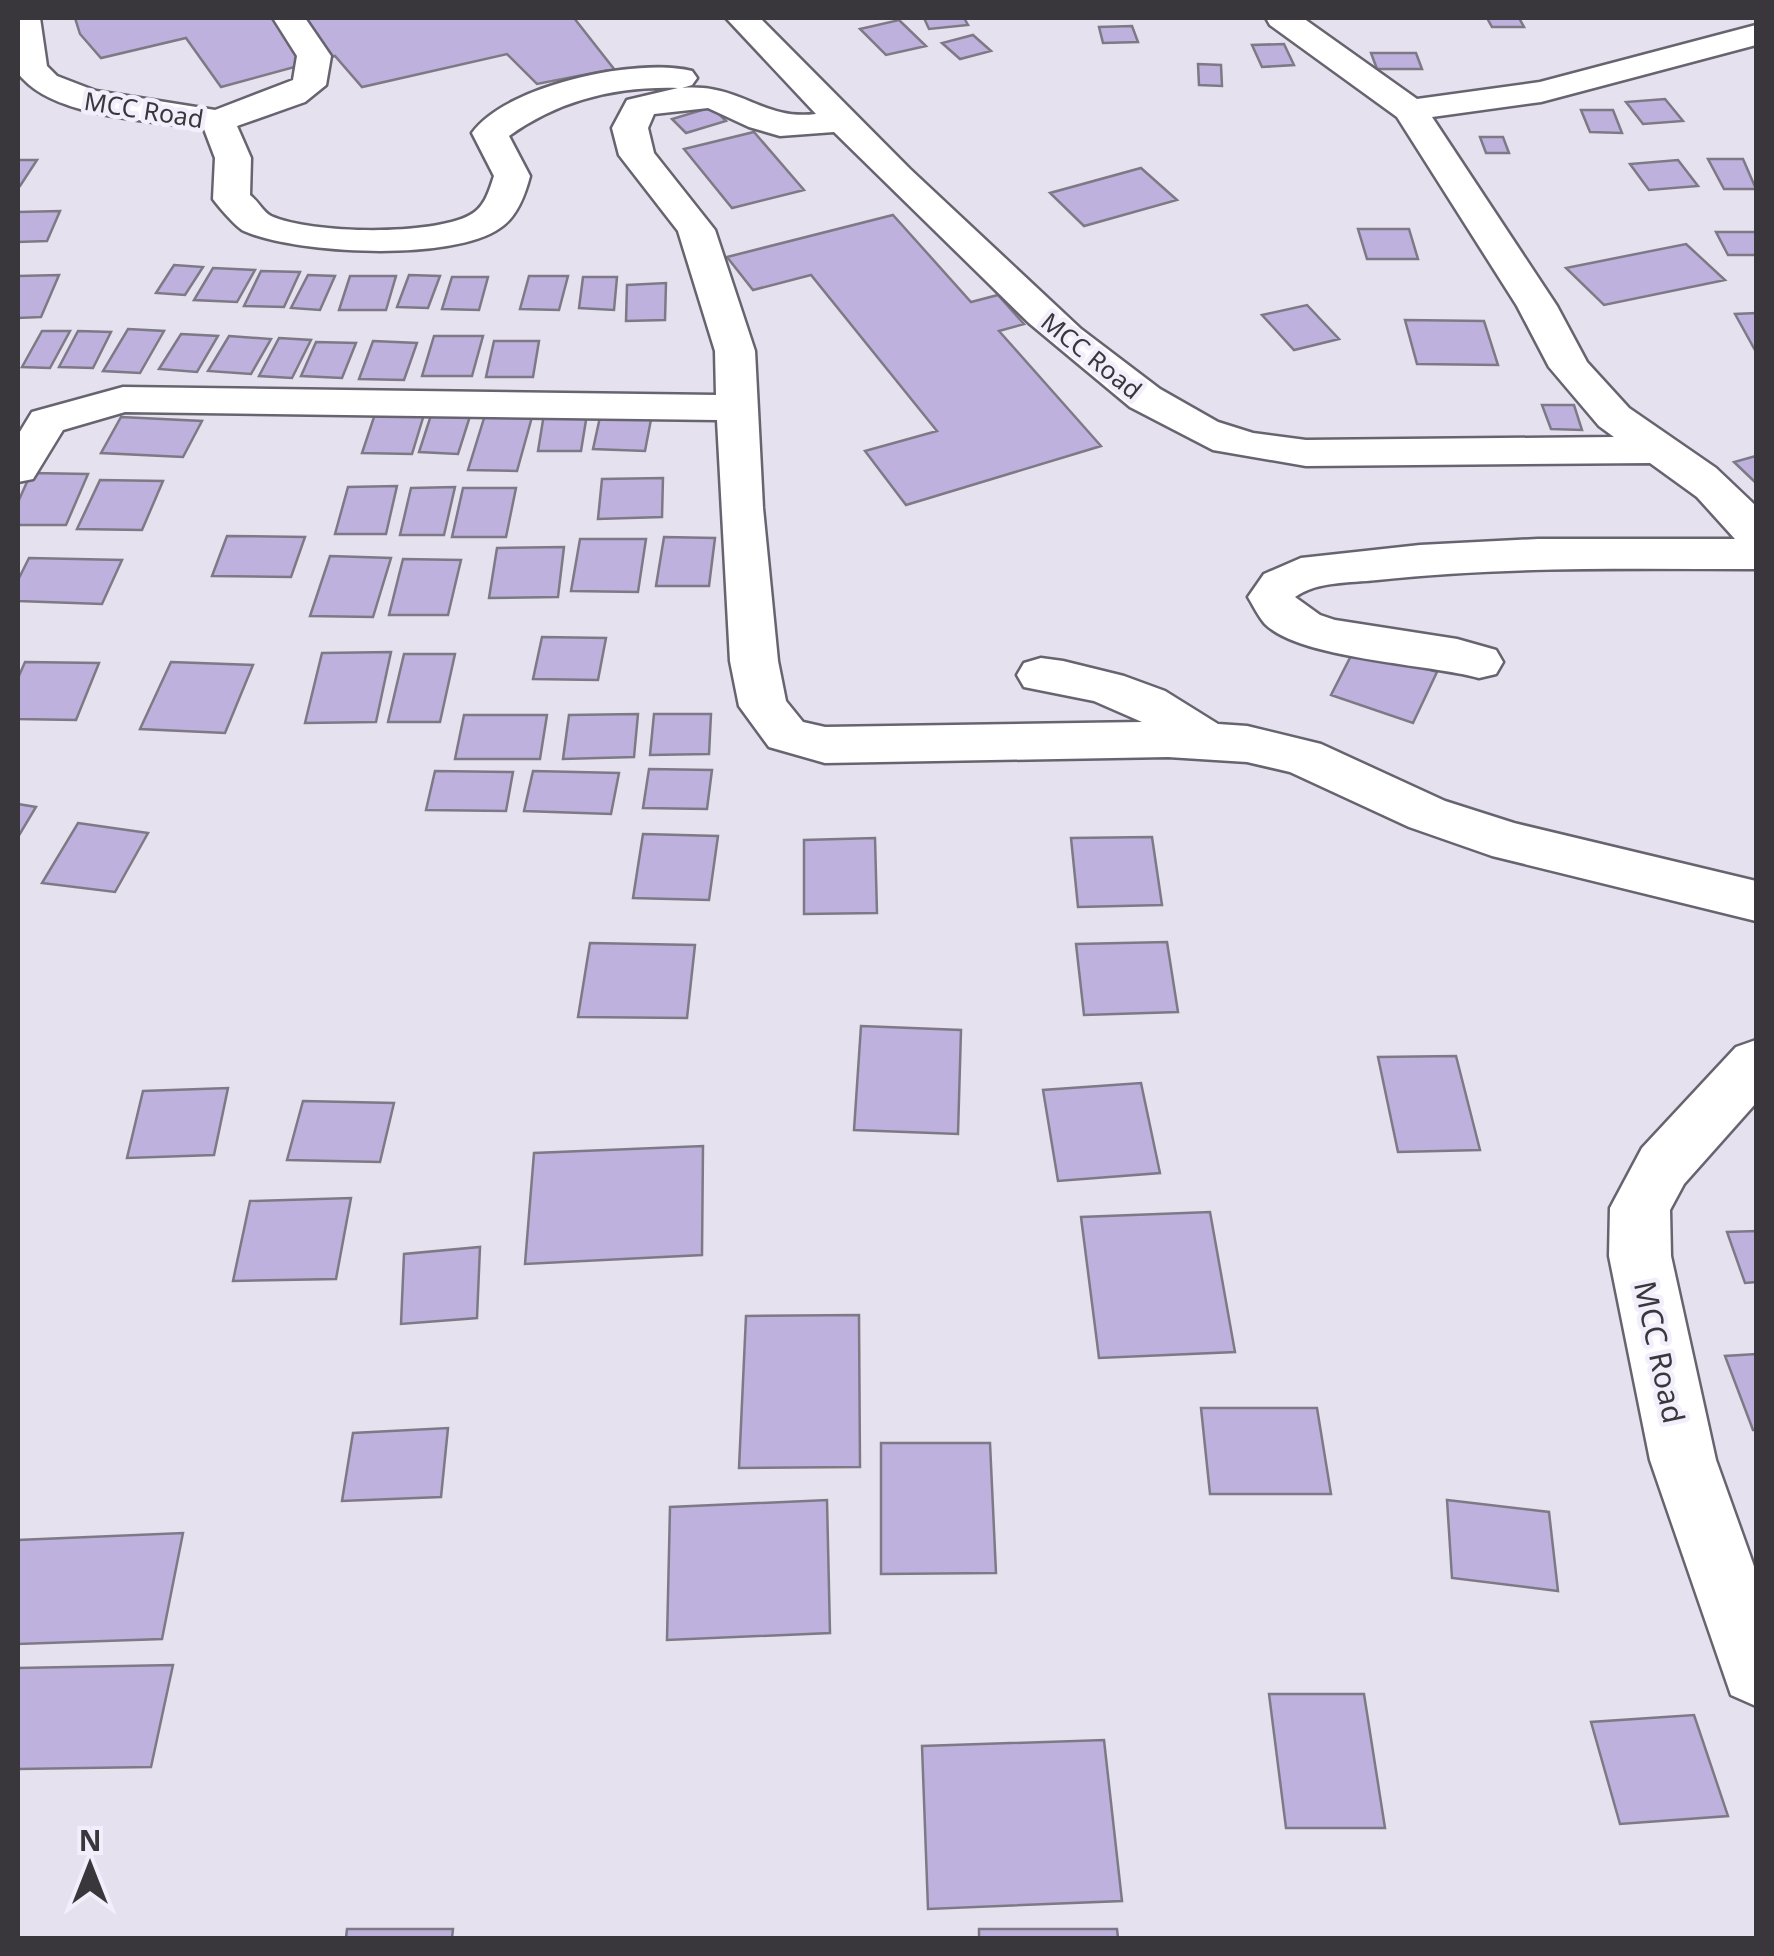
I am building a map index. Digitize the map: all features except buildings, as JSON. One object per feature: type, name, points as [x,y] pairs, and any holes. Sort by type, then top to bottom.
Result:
[{"type":"street","name":"MCC Road","points":[[24,18],[32,70],[44,84],[96,102],[176,111],[218,121],[232,144],[235,172],[231,199],[246,210],[252,222],[298,235],[372,239],[481,225],[496,214],[512,176],[490,133],[511,116],[588,90],[654,76],[690,79],[718,99]]},
{"type":"street","points":[[218,121],[293,95],[308,85],[314,56],[290,18]]},
{"type":"street","name":"MCC Road","points":[[742,18],[887,169],[1098,365],[1128,390],[1206,432],[1256,448],[1306,453],[1659,450]]},
{"type":"street","points":[[1282,18],[1410,110],[1536,306],[1568,367],[1614,417],[1707,480],[1735,504],[1756,536]]},
{"type":"street","points":[[1410,110],[1541,92],[1756,35]]},
{"type":"street","points":[[840,120],[791,126],[763,121],[744,107],[718,99],[675,97],[639,107],[630,128],[637,155],[696,230],[735,351],[741,508],[754,660],[764,706],[786,736],[825,745],[1205,740],[1247,744],[1303,757],[1427,814],[1510,842],[1756,901]]},
{"type":"street","points":[[18,469],[47,420],[123,399],[738,408]]},
{"type":"street","points":[[1479,662],[1458,652],[1331,635],[1290,622],[1275,611],[1271,598],[1280,585],[1301,573],[1420,560],[1538,554],[1756,554]]},
{"type":"street","points":[[1041,675],[1078,678],[1123,692],[1182,720],[1205,740]]},
{"type":"street","name":"MCC Road","points":[[1756,1064],[1663,1166],[1640,1208],[1640,1256],[1682,1460],[1756,1670]]}]
